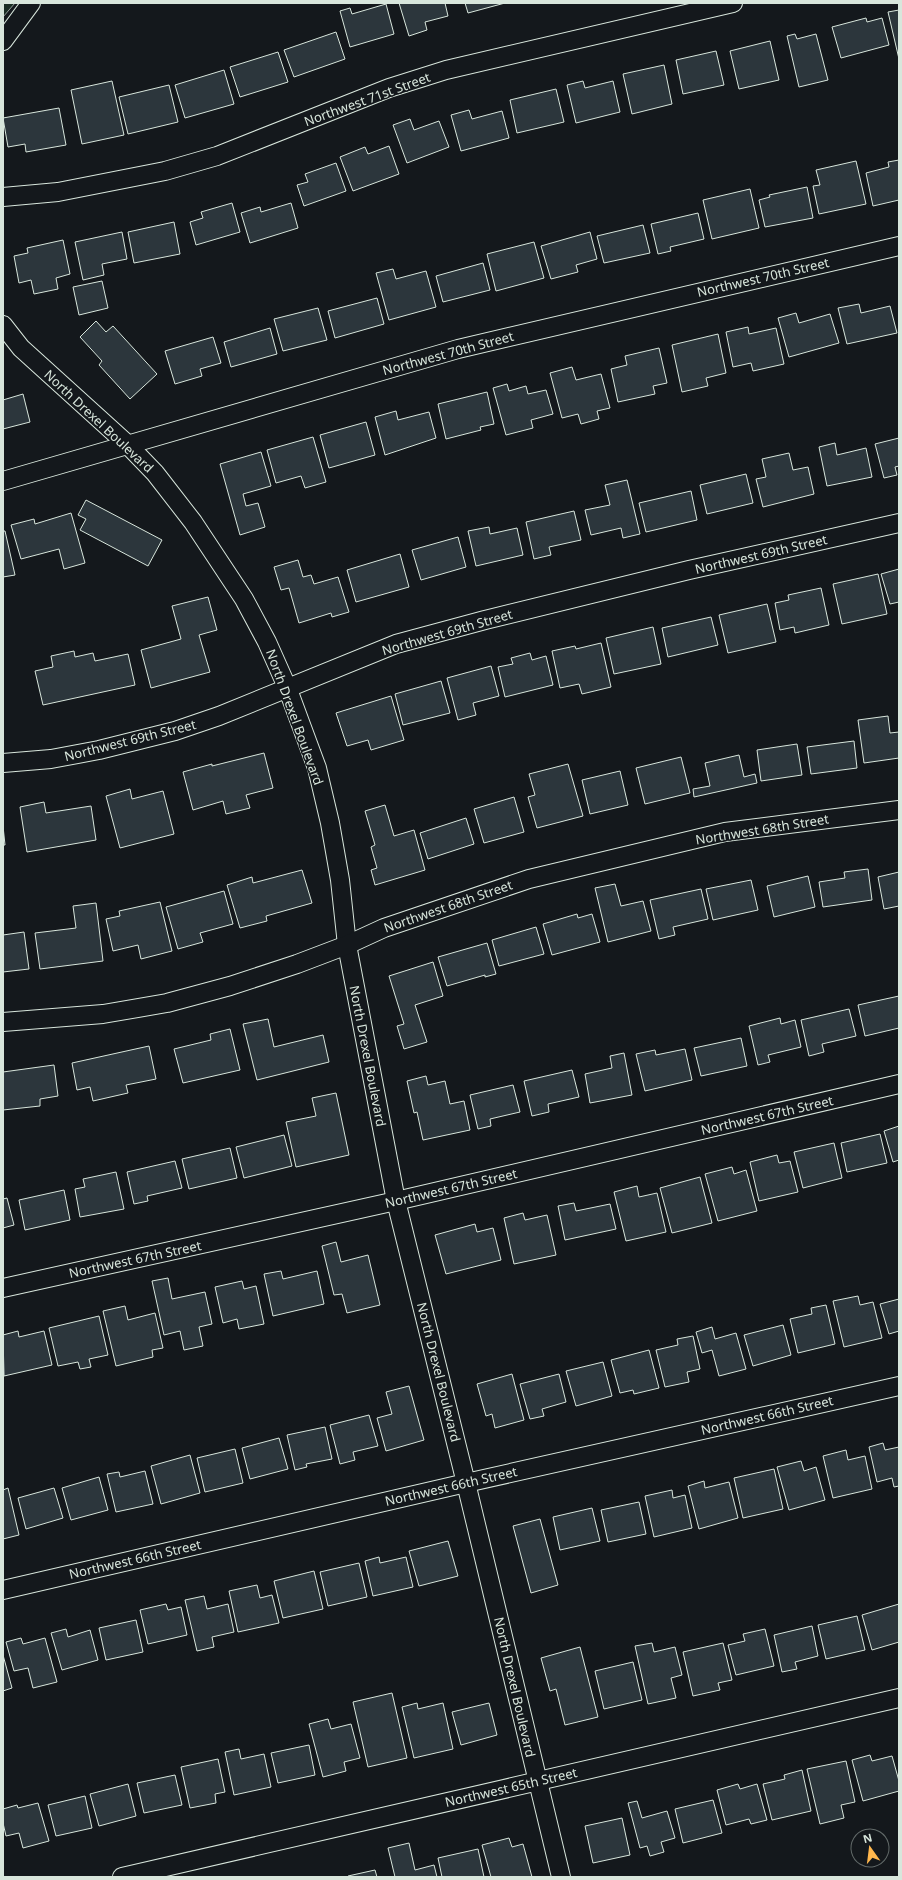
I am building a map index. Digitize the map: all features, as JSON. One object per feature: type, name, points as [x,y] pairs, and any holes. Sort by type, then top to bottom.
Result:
[{"type":"street","points":[[3,41],[31,3]]},
{"type":"street","name":"Northwest 71st Street","points":[[3,198],[58,192],[165,171],[217,156],[390,88],[446,70],[733,3]]},
{"type":"street","name":"Northwest 70th Street","points":[[3,481],[458,349],[899,246]]},
{"type":"street","name":"North Drexel Boulevard","points":[[3,325],[21,348],[127,444],[155,473],[193,522],[240,593],[267,642],[287,688],[317,768],[330,823],[340,880],[348,945],[396,1201],[466,1482],[560,1877]]},
{"type":"street","name":"Northwest 69th Street","points":[[3,763],[51,759],[99,750],[175,731],[219,716],[396,644],[689,570],[899,523]]},
{"type":"street","name":"Northwest 68th Street","points":[[3,1022],[103,1014],[167,1003],[230,986],[348,945],[384,928],[529,879],[725,832],[899,810]]},
{"type":"street","name":"Northwest 67th Street","points":[[3,1288],[396,1201],[899,1084]]},
{"type":"street","name":"Northwest 66th Street","points":[[3,1590],[466,1482],[899,1386]]},
{"type":"street","name":"Northwest 65th Street","points":[[122,1877],[899,1698]]},
{"type":"green space","points":[[3,3],[15,3],[3,17]]},
{"type":"building","points":[[399,3],[445,3],[448,16],[425,22],[427,30],[409,36]]},
{"type":"building","points":[[465,3],[505,3],[468,13]]},
{"type":"building","points":[[386,4],[394,34],[350,47],[340,11],[350,8],[352,14]]},
{"type":"building","points":[[899,10],[899,59],[888,12]]},
{"type":"building","points":[[866,18],[867,22],[882,18],[889,45],[841,58],[832,27]]},
{"type":"building","points":[[336,32],[345,59],[294,77],[284,50]]},
{"type":"building","points":[[795,34],[797,39],[816,34],[828,80],[799,87],[787,36]]},
{"type":"building","points":[[770,41],[779,80],[739,89],[730,51]]},
{"type":"building","points":[[716,51],[724,85],[683,94],[676,60]]},
{"type":"building","points":[[278,52],[288,82],[240,97],[230,67]]},
{"type":"building","points":[[664,65],[672,104],[632,114],[623,74]]},
{"type":"building","points":[[224,70],[234,104],[185,118],[175,85]]},
{"type":"building","points":[[112,81],[124,135],[82,144],[71,90]]},
{"type":"building","points":[[583,81],[585,88],[613,81],[620,112],[576,123],[567,85]]},
{"type":"building","points":[[169,85],[178,122],[128,134],[119,97]]},
{"type":"building","points":[[556,89],[564,122],[517,133],[510,100]]},
{"type":"building","points":[[59,108],[66,145],[26,152],[25,144],[8,147],[3,118]]},
{"type":"building","points":[[469,110],[472,119],[502,111],[509,138],[461,151],[451,115]]},
{"type":"building","points":[[410,119],[414,130],[439,121],[449,147],[407,163],[393,125]]},
{"type":"building","points":[[389,146],[399,174],[353,191],[340,157],[365,147],[368,154]]},
{"type":"building","points":[[899,160],[899,200],[873,206],[866,173],[889,167],[888,162]]},
{"type":"building","points":[[856,161],[866,204],[819,214],[813,186],[820,185],[816,170]]},
{"type":"building","points":[[336,163],[346,191],[304,206],[297,185],[308,182],[305,174]]},
{"type":"building","points":[[807,187],[813,218],[765,227],[759,200],[770,197],[769,195]]},
{"type":"building","points":[[750,189],[759,228],[712,239],[703,200]]},
{"type":"building","points":[[232,203],[240,232],[196,245],[190,222],[203,218],[201,212]]},
{"type":"building","points":[[291,203],[298,228],[250,243],[241,213],[260,207],[261,212]]},
{"type":"building","points":[[698,213],[704,239],[670,247],[671,251],[658,254],[651,224]]},
{"type":"building","points":[[174,222],[180,254],[134,263],[128,232]]},
{"type":"building","points":[[643,225],[650,253],[604,263],[597,236]]},
{"type":"building","points":[[122,232],[127,259],[102,264],[104,275],[83,280],[75,242]]},
{"type":"building","points":[[590,232],[597,259],[576,265],[578,272],[551,279],[541,246]]},
{"type":"building","points":[[63,240],[70,274],[56,278],[58,289],[34,294],[31,280],[19,283],[14,256],[28,253],[27,248]]},
{"type":"building","points":[[534,242],[544,278],[496,291],[487,254]]},
{"type":"building","points":[[483,263],[490,290],[443,302],[436,276]]},
{"type":"building","points":[[393,269],[396,279],[426,271],[436,307],[389,320],[376,273]]},
{"type":"building","points":[[102,281],[108,308],[79,315],[73,287]]},
{"type":"building","points":[[377,298],[384,324],[335,338],[328,311]]},
{"type":"building","points":[[859,304],[861,313],[890,306],[897,333],[847,344],[838,308]]},
{"type":"building","points":[[318,308],[327,340],[283,351],[274,319]]},
{"type":"building","points":[[796,313],[799,323],[830,314],[839,343],[789,357],[778,318]]},
{"type":"building","points":[[96,321],[106,332],[113,326],[157,374],[130,399],[99,365],[102,361],[80,337]]},
{"type":"building","points":[[748,327],[749,334],[776,328],[784,364],[753,371],[751,363],[733,367],[726,332]]},
{"type":"building","points":[[270,328],[277,354],[231,367],[224,342]]},
{"type":"building","points":[[718,334],[726,373],[706,378],[708,386],[682,392],[672,345]]},
{"type":"building","points":[[213,337],[221,363],[200,369],[202,376],[175,384],[165,351]]},
{"type":"building","points":[[659,348],[667,383],[653,386],[655,394],[618,402],[611,369],[627,365],[625,356]]},
{"type":"building","points":[[572,367],[576,380],[601,374],[610,408],[597,411],[599,419],[581,424],[578,414],[562,418],[550,373]]},
{"type":"building","points":[[507,384],[509,391],[526,386],[528,394],[546,390],[553,414],[531,420],[533,428],[506,435],[493,388]]},
{"type":"building","points":[[487,392],[494,424],[480,427],[481,430],[446,439],[438,404]]},
{"type":"building","points":[[23,394],[30,422],[3,429],[3,400]]},
{"type":"building","points":[[396,411],[398,420],[429,412],[436,438],[385,455],[375,417]]},
{"type":"building","points":[[366,422],[375,455],[329,468],[320,435]]},
{"type":"building","points":[[313,437],[326,482],[305,488],[301,476],[276,483],[267,450]]},
{"type":"building","points":[[899,438],[899,466],[895,467],[897,475],[884,478],[875,444]]},
{"type":"building","points":[[835,443],[837,455],[866,448],[872,477],[827,486],[819,447]]},
{"type":"building","points":[[261,452],[271,486],[243,494],[246,506],[258,503],[265,527],[240,535],[220,464]]},
{"type":"building","points":[[789,453],[793,470],[808,467],[814,494],[763,507],[756,479],[766,477],[762,459]]},
{"type":"building","points":[[746,474],[753,503],[707,514],[700,485]]},
{"type":"building","points":[[627,480],[640,534],[623,538],[621,528],[591,535],[585,510],[610,505],[605,485]]},
{"type":"building","points":[[691,491],[697,520],[646,532],[639,503]]},
{"type":"building","points":[[86,500],[162,540],[148,566],[80,530],[86,519],[78,515]]},
{"type":"building","points":[[574,511],[581,540],[549,547],[551,555],[534,559],[526,522]]},
{"type":"building","points":[[71,513],[85,563],[64,569],[59,549],[21,559],[11,525],[34,519],[35,524]]},
{"type":"building","points":[[489,527],[490,534],[517,528],[523,555],[476,566],[468,531]]},
{"type":"building","points":[[3,531],[5,531],[15,575],[3,577]]},
{"type":"building","points":[[458,537],[466,567],[421,580],[412,550]]},
{"type":"building","points":[[400,554],[409,587],[356,602],[347,570]]},
{"type":"building","points":[[298,560],[303,577],[311,575],[314,584],[338,577],[349,612],[332,617],[331,613],[299,623],[289,588],[281,590],[274,567]]},
{"type":"building","points":[[899,569],[899,602],[890,604],[881,574]]},
{"type":"building","points":[[878,574],[887,614],[842,624],[833,584]]},
{"type":"building","points":[[821,588],[829,625],[795,633],[794,627],[780,630],[775,603],[789,600],[788,595]]},
{"type":"building","points":[[208,597],[217,630],[199,635],[210,672],[151,688],[141,650],[181,639],[172,606]]},
{"type":"building","points":[[767,604],[776,642],[728,653],[719,615]]},
{"type":"building","points":[[711,617],[718,645],[668,657],[662,628]]},
{"type":"building","points":[[653,627],[661,664],[614,674],[606,638]]},
{"type":"building","points":[[601,643],[611,687],[582,694],[579,684],[560,688],[552,651],[575,646],[576,649]]},
{"type":"building","points":[[74,651],[75,657],[93,653],[95,661],[128,654],[135,685],[43,705],[35,671],[53,667],[51,656]]},
{"type":"building","points":[[530,653],[532,660],[546,656],[553,685],[505,697],[498,667],[513,664],[511,658]]},
{"type":"building","points":[[491,666],[499,696],[473,703],[476,715],[458,720],[447,678]]},
{"type":"building","points":[[441,681],[450,713],[403,725],[395,694]]},
{"type":"building","points":[[391,696],[404,740],[371,750],[368,740],[347,746],[336,713]]},
{"type":"building","points":[[888,716],[890,733],[899,732],[899,758],[864,763],[858,720]]},
{"type":"building","points":[[854,741],[857,768],[811,774],[807,747]]},
{"type":"building","points":[[797,744],[802,775],[761,781],[757,750]]},
{"type":"building","points":[[264,753],[273,788],[246,795],[250,808],[226,814],[223,801],[193,810],[183,772]]},
{"type":"building","points":[[739,755],[744,777],[755,774],[757,783],[694,797],[693,789],[710,786],[705,763]]},
{"type":"building","points":[[681,757],[690,793],[645,804],[636,768]]},
{"type":"building","points":[[568,764],[583,816],[537,828],[528,797],[535,795],[529,774]]},
{"type":"building","points":[[620,771],[628,805],[590,814],[582,780]]},
{"type":"building","points":[[130,789],[132,799],[163,791],[174,834],[120,848],[106,796]]},
{"type":"building","points":[[514,797],[524,832],[484,843],[474,809]]},
{"type":"building","points":[[44,802],[46,813],[91,806],[96,840],[27,852],[20,807]]},
{"type":"building","points":[[385,805],[394,836],[414,830],[425,870],[375,885],[371,870],[377,868],[371,847],[375,845],[365,811]]},
{"type":"building","points":[[466,818],[474,844],[428,859],[420,833]]},
{"type":"building","points":[[3,826],[5,845],[3,845]]},
{"type":"building","points":[[868,869],[872,900],[823,907],[819,882],[845,878],[844,872]]},
{"type":"building","points":[[302,870],[312,903],[266,916],[267,921],[240,928],[227,885],[252,877],[253,883]]},
{"type":"building","points":[[899,872],[899,906],[884,909],[878,877]]},
{"type":"building","points":[[808,876],[815,907],[774,917],[767,886]]},
{"type":"building","points":[[751,880],[758,910],[713,920],[706,889]]},
{"type":"building","points":[[615,884],[621,906],[643,901],[651,931],[608,942],[595,888]]},
{"type":"building","points":[[701,889],[708,919],[673,927],[675,935],[659,939],[650,900]]},
{"type":"building","points":[[224,891],[233,924],[200,933],[203,942],[178,949],[166,907]]},
{"type":"building","points":[[160,902],[172,951],[141,959],[138,945],[113,951],[106,919],[120,916],[119,911]]},
{"type":"building","points":[[96,903],[103,961],[40,969],[35,933],[76,928],[73,906]]},
{"type":"building","points":[[577,914],[578,918],[592,914],[600,942],[552,955],[543,924]]},
{"type":"building","points":[[536,927],[544,954],[499,966],[492,940]]},
{"type":"building","points":[[24,932],[29,969],[3,972],[3,935]]},
{"type":"building","points":[[487,943],[496,974],[485,977],[485,975],[447,986],[438,957]]},
{"type":"building","points":[[433,962],[443,996],[415,1005],[427,1042],[404,1049],[397,1026],[404,1024],[389,976]]},
{"type":"building","points":[[899,996],[899,1028],[865,1036],[858,1005]]},
{"type":"building","points":[[849,1009],[856,1036],[822,1044],[824,1052],[809,1056],[801,1020]]},
{"type":"building","points":[[780,1018],[781,1024],[795,1020],[801,1047],[768,1055],[770,1062],[758,1065],[749,1026]]},
{"type":"building","points":[[268,1019],[274,1047],[323,1035],[329,1062],[257,1080],[243,1024]]},
{"type":"building","points":[[230,1029],[240,1070],[183,1083],[174,1049],[211,1040],[210,1034]]},
{"type":"building","points":[[741,1038],[747,1066],[701,1076],[694,1048]]},
{"type":"building","points":[[149,1046],[156,1079],[126,1085],[128,1093],[93,1101],[90,1087],[77,1090],[72,1063]]},
{"type":"building","points":[[685,1049],[692,1080],[645,1091],[636,1054],[655,1050],[656,1055]]},
{"type":"building","points":[[624,1053],[632,1095],[590,1103],[585,1074],[612,1068],[610,1056]]},
{"type":"building","points":[[54,1065],[58,1096],[40,1099],[40,1106],[3,1110],[3,1072]]},
{"type":"building","points":[[572,1070],[579,1097],[548,1104],[549,1112],[532,1116],[524,1081]]},
{"type":"building","points":[[426,1076],[428,1085],[445,1081],[450,1104],[464,1101],[470,1130],[423,1140],[417,1112],[414,1113],[407,1081]]},
{"type":"building","points":[[513,1085],[520,1112],[490,1119],[491,1126],[478,1129],[470,1095]]},
{"type":"building","points":[[336,1093],[349,1155],[296,1167],[286,1122],[316,1116],[312,1098]]},
{"type":"building","points":[[899,1126],[899,1160],[893,1162],[884,1131]]},
{"type":"building","points":[[880,1134],[887,1163],[847,1172],[841,1143]]},
{"type":"building","points":[[284,1135],[292,1166],[244,1178],[236,1147]]},
{"type":"building","points":[[834,1143],[842,1178],[803,1188],[794,1152]]},
{"type":"building","points":[[230,1148],[237,1178],[189,1189],[182,1159]]},
{"type":"building","points":[[777,1155],[779,1163],[790,1161],[798,1192],[759,1201],[750,1162]]},
{"type":"building","points":[[175,1161],[182,1188],[147,1196],[148,1201],[134,1204],[127,1172]]},
{"type":"building","points":[[732,1167],[734,1174],[746,1170],[757,1211],[718,1221],[705,1174]]},
{"type":"building","points":[[116,1172],[124,1209],[80,1217],[75,1189],[85,1187],[83,1179]]},
{"type":"building","points":[[700,1177],[712,1223],[672,1233],[660,1188]]},
{"type":"building","points":[[637,1186],[639,1197],[657,1193],[666,1232],[626,1241],[614,1192]]},
{"type":"building","points":[[64,1190],[70,1220],[25,1230],[19,1200]]},
{"type":"building","points":[[7,1198],[14,1225],[3,1228],[3,1199]]},
{"type":"building","points":[[574,1203],[576,1211],[610,1204],[616,1229],[565,1240],[558,1206]]},
{"type":"building","points":[[523,1213],[525,1220],[547,1215],[556,1255],[514,1264],[504,1218]]},
{"type":"building","points":[[475,1224],[477,1232],[493,1228],[501,1260],[446,1274],[435,1235]]},
{"type":"building","points":[[336,1242],[341,1262],[368,1255],[380,1305],[347,1313],[342,1294],[334,1295],[322,1246]]},
{"type":"building","points":[[281,1271],[283,1279],[317,1271],[324,1304],[273,1316],[264,1274]]},
{"type":"building","points":[[168,1278],[172,1299],[205,1292],[212,1324],[199,1327],[203,1346],[184,1350],[180,1331],[164,1335],[152,1281]]},
{"type":"building","points":[[242,1281],[244,1289],[256,1286],[264,1324],[239,1329],[237,1319],[223,1323],[215,1287]]},
{"type":"building","points":[[858,1296],[860,1305],[873,1302],[882,1338],[844,1347],[833,1301]]},
{"type":"building","points":[[899,1299],[899,1331],[889,1334],[880,1304]]},
{"type":"building","points":[[826,1305],[835,1344],[798,1353],[790,1319],[812,1314],[811,1308]]},
{"type":"building","points":[[125,1306],[128,1320],[155,1313],[163,1348],[152,1350],[153,1357],[116,1366],[103,1311]]},
{"type":"building","points":[[99,1316],[108,1355],[89,1359],[91,1367],[80,1369],[78,1362],[58,1366],[49,1328]]},
{"type":"building","points":[[783,1325],[791,1355],[753,1366],[744,1335]]},
{"type":"building","points":[[712,1327],[715,1339],[736,1333],[746,1369],[719,1376],[712,1350],[702,1353],[696,1332]]},
{"type":"building","points":[[18,1331],[19,1337],[44,1331],[52,1365],[4,1376],[3,1335]]},
{"type":"building","points":[[693,1336],[700,1369],[687,1372],[689,1382],[665,1387],[656,1350],[678,1345],[677,1339]]},
{"type":"building","points":[[649,1350],[659,1388],[634,1394],[633,1390],[620,1393],[611,1360]]},
{"type":"building","points":[[603,1362],[612,1396],[576,1406],[566,1371]]},
{"type":"building","points":[[512,1374],[524,1420],[495,1428],[492,1414],[486,1416],[477,1384]]},
{"type":"building","points":[[559,1374],[566,1402],[542,1409],[544,1416],[530,1419],[520,1384]]},
{"type":"building","points":[[409,1386],[424,1440],[386,1451],[377,1418],[392,1414],[386,1392]]},
{"type":"building","points":[[369,1415],[378,1446],[353,1452],[355,1460],[340,1464],[330,1425]]},
{"type":"building","points":[[325,1427],[332,1459],[306,1464],[307,1467],[295,1470],[287,1435]]},
{"type":"building","points":[[279,1438],[288,1469],[250,1479],[242,1448]]},
{"type":"building","points":[[883,1443],[885,1450],[899,1447],[899,1486],[894,1487],[892,1478],[877,1482],[869,1447]]},
{"type":"building","points":[[235,1449],[243,1483],[205,1492],[197,1458]]},
{"type":"building","points":[[846,1450],[848,1460],[865,1456],[872,1489],[833,1498],[823,1456]]},
{"type":"building","points":[[190,1455],[200,1493],[161,1504],[151,1466]]},
{"type":"building","points":[[801,1461],[804,1471],[816,1467],[825,1500],[789,1510],[777,1467]]},
{"type":"building","points":[[774,1469],[783,1509],[743,1518],[734,1478]]},
{"type":"building","points":[[145,1471],[153,1504],[116,1512],[107,1474],[119,1472],[120,1477]]},
{"type":"building","points":[[99,1477],[108,1510],[71,1520],[62,1488]]},
{"type":"building","points":[[704,1481],[705,1488],[729,1482],[738,1518],[699,1529],[688,1486]]},
{"type":"building","points":[[8,1488],[19,1535],[3,1539],[3,1490]]},
{"type":"building","points":[[54,1488],[63,1518],[26,1529],[18,1498]]},
{"type":"building","points":[[672,1490],[673,1498],[685,1495],[692,1528],[654,1537],[645,1496]]},
{"type":"building","points":[[639,1502],[646,1534],[608,1542],[601,1510]]},
{"type":"building","points":[[592,1508],[600,1541],[560,1550],[553,1517]]},
{"type":"building","points":[[540,1519],[558,1585],[531,1593],[513,1526]]},
{"type":"building","points":[[448,1541],[458,1576],[419,1586],[409,1551]]},
{"type":"building","points":[[379,1557],[380,1563],[406,1557],[413,1587],[373,1596],[365,1561]]},
{"type":"building","points":[[359,1563],[367,1597],[328,1606],[320,1572]]},
{"type":"building","points":[[314,1571],[323,1609],[283,1618],[274,1581]]},
{"type":"building","points":[[257,1585],[260,1598],[272,1595],[279,1623],[238,1632],[229,1591]]},
{"type":"building","points":[[204,1596],[207,1609],[228,1604],[234,1632],[212,1637],[214,1647],[197,1651],[185,1600]]},
{"type":"building","points":[[166,1604],[168,1610],[181,1607],[187,1635],[148,1644],[140,1610]]},
{"type":"building","points":[[899,1604],[899,1642],[872,1650],[862,1615]]},
{"type":"building","points":[[857,1616],[865,1650],[826,1659],[818,1625]]},
{"type":"building","points":[[136,1620],[143,1652],[106,1660],[99,1628]]},
{"type":"building","points":[[812,1626],[818,1656],[795,1662],[797,1669],[782,1672],[774,1635]]},
{"type":"building","points":[[66,1629],[68,1637],[90,1630],[98,1660],[62,1670],[51,1633]]},
{"type":"building","points":[[765,1629],[774,1666],[736,1675],[728,1645],[745,1641],[743,1634]]},
{"type":"building","points":[[21,1638],[23,1644],[45,1638],[57,1682],[33,1688],[28,1668],[14,1671],[6,1642]]},
{"type":"building","points":[[652,1643],[654,1652],[675,1647],[682,1675],[671,1678],[676,1698],[648,1704],[635,1646]]},
{"type":"building","points":[[723,1643],[732,1680],[718,1683],[720,1690],[693,1696],[683,1652]]},
{"type":"building","points":[[580,1647],[598,1717],[565,1725],[556,1689],[550,1691],[541,1658]]},
{"type":"building","points":[[3,1655],[12,1688],[3,1691]]},
{"type":"building","points":[[633,1662],[642,1700],[604,1709],[595,1671]]},
{"type":"building","points":[[392,1693],[407,1758],[368,1767],[353,1702]]},
{"type":"building","points":[[417,1703],[418,1709],[443,1703],[453,1749],[414,1758],[402,1707]]},
{"type":"building","points":[[489,1703],[497,1735],[461,1745],[452,1712]]},
{"type":"building","points":[[328,1719],[331,1729],[351,1724],[360,1758],[344,1762],[346,1771],[323,1777],[309,1724]]},
{"type":"building","points":[[309,1745],[315,1775],[278,1783],[271,1753]]},
{"type":"building","points":[[239,1749],[241,1759],[264,1754],[271,1787],[234,1795],[225,1752]]},
{"type":"building","points":[[870,1755],[872,1761],[892,1756],[899,1781],[899,1791],[863,1801],[852,1760]]},
{"type":"building","points":[[218,1759],[225,1792],[215,1794],[216,1803],[190,1808],[181,1767]]},
{"type":"building","points":[[846,1761],[855,1802],[841,1805],[844,1818],[820,1824],[807,1769]]},
{"type":"building","points":[[802,1770],[811,1811],[772,1820],[763,1784],[785,1779],[784,1775]]},
{"type":"building","points":[[175,1775],[182,1805],[144,1813],[137,1783]]},
{"type":"building","points":[[128,1784],[136,1816],[99,1826],[90,1794]]},
{"type":"building","points":[[738,1784],[740,1789],[757,1784],[767,1820],[751,1824],[749,1819],[726,1825],[717,1790]]},
{"type":"building","points":[[85,1796],[92,1828],[56,1836],[48,1805]]},
{"type":"building","points":[[713,1800],[722,1833],[683,1843],[675,1809]]},
{"type":"building","points":[[637,1801],[642,1818],[667,1811],[675,1838],[661,1842],[664,1852],[650,1856],[647,1846],[640,1848],[628,1803]]},
{"type":"building","points":[[38,1803],[49,1841],[23,1848],[19,1833],[6,1836],[3,1823],[3,1809],[17,1805],[18,1808]]},
{"type":"building","points":[[622,1818],[630,1855],[593,1863],[585,1826]]},
{"type":"building","points":[[509,1838],[512,1847],[523,1844],[532,1877],[491,1877],[482,1845]]},
{"type":"building","points":[[409,1843],[415,1870],[434,1865],[437,1877],[395,1877],[388,1848]]},
{"type":"building","points":[[478,1849],[484,1877],[442,1877],[438,1858]]},
{"type":"building","points":[[375,1870],[377,1877],[348,1877],[348,1876]]}]
